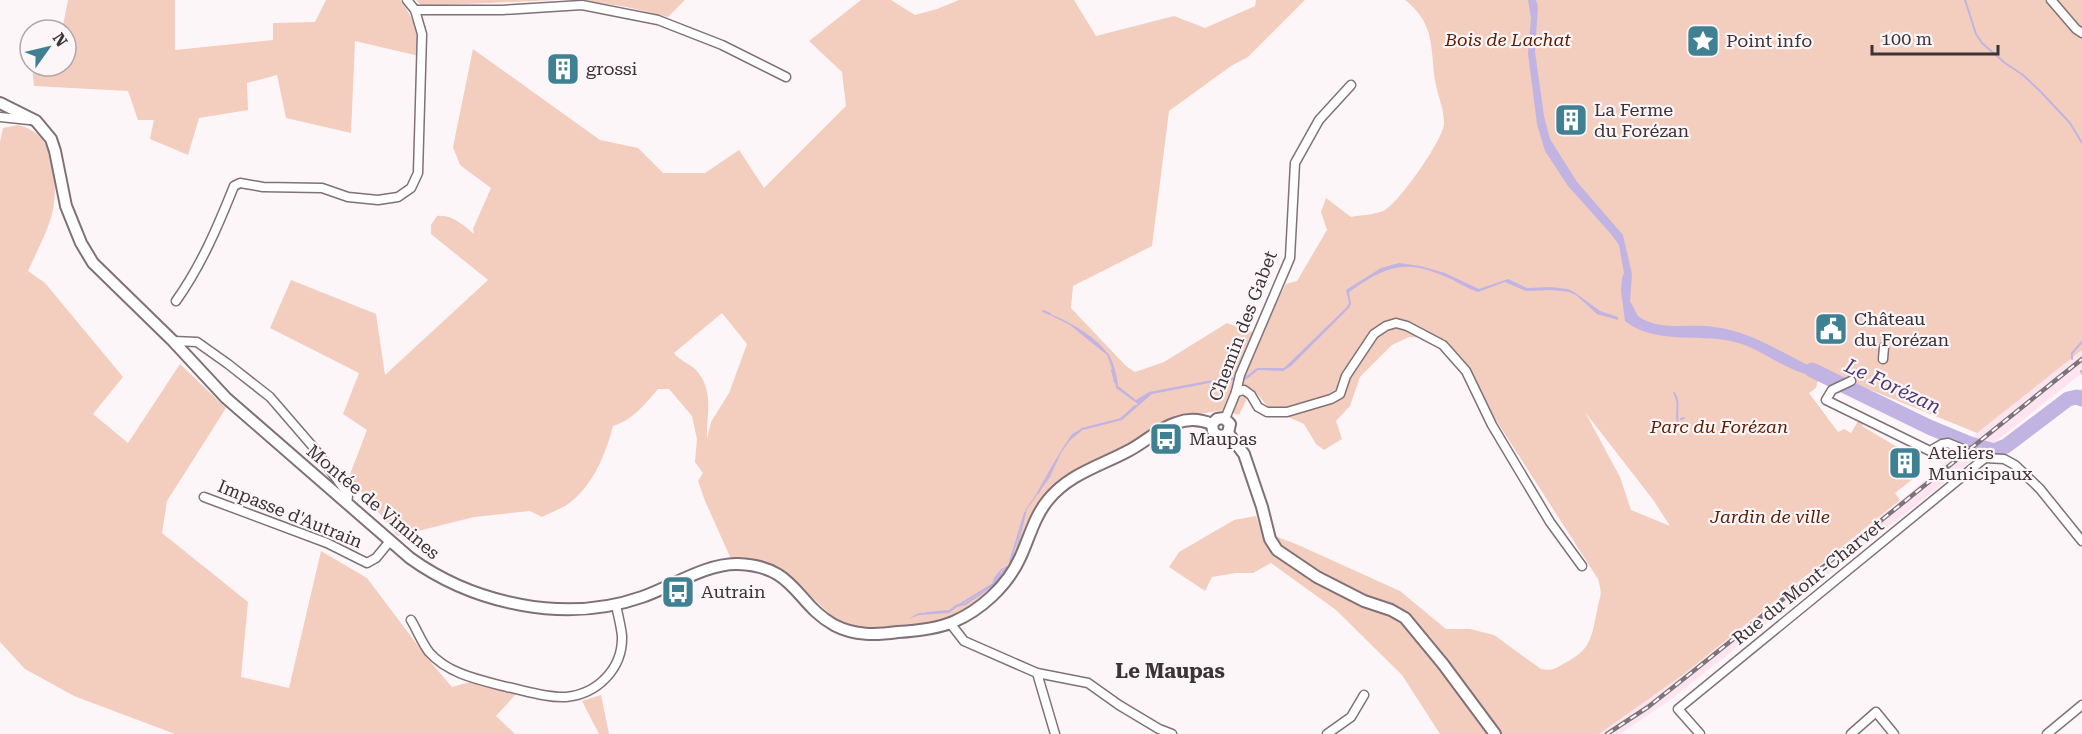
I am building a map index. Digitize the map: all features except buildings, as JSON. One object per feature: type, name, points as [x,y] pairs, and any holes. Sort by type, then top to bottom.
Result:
[{"type":"street","points":[[176,301],[198,268],[223,216],[234,186],[240,183],[263,187],[322,188],[348,197],[378,200],[398,197],[411,188],[418,173],[423,34],[415,10],[407,0]]},
{"type":"street","points":[[2051,0],[2082,33]]},
{"type":"street","points":[[415,10],[501,10],[582,5],[658,20],[722,45],[786,77]]},
{"type":"street","name":"Chemin des Gabet","points":[[1225,418],[1290,258],[1295,163],[1318,120],[1351,85]]},
{"type":"street","name":"Montée de Vimines","points":[[0,103],[36,121],[45,131],[55,151],[66,206],[87,254],[226,398],[410,558],[441,578],[489,597],[542,608],[573,609],[616,605],[640,598],[710,569],[726,564],[738,564],[758,566],[786,579],[832,624],[858,633],[874,635],[919,630],[951,623],[973,610],[999,589],[1016,565],[1043,507],[1074,478],[1128,451],[1174,423],[1194,419],[1212,424]]},
{"type":"street","points":[[0,117],[36,121]]},
{"type":"street","points":[[1238,383],[1251,395],[1258,407],[1267,412],[1287,412],[1331,399],[1340,394],[1346,376],[1374,334],[1386,326],[1396,323],[1407,326],[1443,345],[1466,371],[1492,425],[1550,522],[1582,566]]},
{"type":"street","points":[[173,341],[197,342],[270,397],[338,479],[348,495],[347,504]]},
{"type":"street","points":[[1883,359],[1884,347]]},
{"type":"street","points":[[1851,381],[1832,390],[1826,400],[1921,448],[1930,451],[1948,443],[1985,458],[2004,459],[2015,465],[2040,489],[2082,542]]},
{"type":"street","points":[[1228,433],[1222,436],[1217,435],[1213,431],[1212,424],[1217,419],[1225,418],[1230,424],[1228,433],[1244,454],[1270,539],[1277,550],[1317,577],[1364,601],[1391,610],[1405,618],[1443,664],[1495,734]]},
{"type":"street","name":"Rue du Mont-Charvet","points":[[1700,734],[1678,709],[1985,458]]},
{"type":"street","name":"Impasse d'Autrain","points":[[204,497],[327,543],[367,563],[376,558],[390,541]]},
{"type":"street","points":[[411,620],[429,652],[450,668],[473,679],[540,694],[565,697],[590,692],[606,678],[618,659],[622,638],[616,605]]},
{"type":"street","points":[[951,623],[964,641],[1037,673],[1088,683],[1119,705],[1159,729],[1172,734]]},
{"type":"street","points":[[1037,673],[1055,734]]},
{"type":"street","points":[[1327,734],[1351,717],[1364,695]]},
{"type":"street","points":[[2047,734],[2082,705]]},
{"type":"street","points":[[1851,734],[1876,712],[1894,734]]},
{"type":"shaded area","points":[[1528,0],[1536,0],[1538,6],[1535,52],[1544,116],[1550,139],[1577,182],[1623,235],[1632,274],[1630,301],[1638,316],[1656,324],[1714,327],[1745,335],[1831,376],[1828,382],[1790,368],[1742,344],[1727,340],[1652,334],[1625,321],[1621,291],[1624,273],[1619,245],[1568,186],[1545,151],[1537,124],[1528,54],[1531,18]]},
{"type":"shaded area","points":[[1399,263],[1445,273],[1479,289],[1508,279],[1527,288],[1568,289],[1600,311],[1618,317],[1618,320],[1597,314],[1576,295],[1569,292],[1526,291],[1505,282],[1478,292],[1437,273],[1410,267],[1398,267],[1375,275],[1349,292],[1351,304],[1349,308],[1291,366],[1283,371],[1258,370],[1247,379],[1240,381],[1225,380],[1152,394],[1122,420],[1082,430],[1073,436],[1061,453],[1050,477],[1027,509],[1017,550],[1009,566],[1002,570],[993,586],[966,605],[956,607],[949,613],[919,615],[908,619],[919,613],[949,612],[955,605],[965,603],[992,585],[1001,569],[1008,566],[1016,549],[1026,509],[1050,474],[1059,454],[1072,434],[1081,429],[1120,420],[1138,404],[1116,388],[1107,355],[1070,325],[1042,311],[1069,323],[1103,347],[1111,358],[1118,386],[1136,400],[1149,392],[1223,378],[1241,377],[1257,368],[1284,368],[1347,307],[1349,303],[1346,290],[1381,268]]},
{"type":"shaded area","points":[[2082,350],[2082,373],[2077,377],[1673,698],[1620,734],[1599,734],[1684,674],[1915,489],[1977,433]]},
{"type":"green space","points":[[68,0],[175,0],[175,50],[273,40],[273,23],[315,22],[326,0],[400,0],[414,26],[419,56],[355,41],[351,133],[286,118],[277,75],[247,83],[248,110],[199,118],[188,155],[150,139],[154,120],[138,120],[128,91],[34,86],[33,78],[78,78],[78,18],[64,18]]},
{"type":"green space","points":[[416,0],[556,0],[422,6]]},
{"type":"green space","points":[[578,0],[685,0],[668,17],[627,7]]},
{"type":"green space","points":[[861,0],[891,0],[915,15],[959,0],[1074,0],[1096,36],[1174,16],[1205,28],[1255,6],[1256,0],[1305,0],[1248,57],[1231,66],[1169,111],[1152,246],[1073,286],[1071,308],[1126,366],[1135,372],[1164,362],[1227,323],[1252,332],[1261,332],[1286,284],[1297,281],[1327,230],[1321,212],[1326,198],[1351,217],[1383,211],[1399,197],[1419,170],[1437,142],[1442,131],[1444,117],[1425,24],[1405,0],[2082,0],[2082,350],[1977,433],[1839,377],[1826,383],[1818,380],[1816,388],[1809,393],[1838,432],[1844,429],[1851,433],[1859,419],[1864,422],[1862,426],[1917,459],[1914,478],[1895,493],[1900,500],[1684,674],[1599,734],[1440,734],[1402,675],[1336,610],[1271,563],[1253,573],[1212,577],[1205,591],[1169,567],[1179,552],[1234,520],[1256,516],[1261,531],[1296,544],[1400,591],[1446,629],[1470,629],[1494,635],[1541,669],[1555,668],[1579,654],[1588,643],[1593,629],[1600,595],[1598,579],[1494,417],[1469,366],[1444,339],[1409,337],[1392,345],[1360,377],[1350,406],[1336,421],[1342,439],[1324,450],[1316,444],[1304,424],[1270,409],[1252,388],[1239,415],[1224,410],[1175,418],[1152,433],[1075,472],[1049,493],[1021,558],[976,607],[943,623],[870,632],[844,627],[788,575],[753,560],[731,559],[698,481],[703,473],[695,462],[697,439],[692,416],[669,389],[658,389],[633,416],[613,426],[603,457],[593,476],[580,494],[562,508],[542,517],[530,511],[474,517],[398,536],[349,477],[367,430],[343,414],[359,373],[270,328],[291,280],[376,314],[385,375],[488,280],[431,234],[431,225],[437,216],[442,216],[457,221],[474,234],[473,229],[491,188],[460,165],[453,147],[473,49],[600,140],[638,148],[663,173],[705,173],[739,150],[764,188],[846,106],[842,72],[809,41]],"holes":[[[722,313],[747,344],[729,393],[711,422],[707,439],[708,395],[706,386],[696,370],[674,353]],[[1585,412],[1654,501],[1670,526],[1631,510],[1620,477]]]},
{"type":"green space","points":[[18,125],[35,133],[43,141],[51,159],[54,176],[54,205],[51,217],[28,271],[45,283],[123,377],[93,414],[128,443],[180,364],[226,408],[167,501],[162,533],[248,602],[241,677],[289,688],[321,551],[367,578],[452,687],[470,682],[517,693],[496,716],[515,734],[175,734],[74,696],[25,669],[0,642],[0,142],[3,128]]},
{"type":"green space","points":[[601,695],[609,734],[599,734],[582,701]]},
{"type":"waterway","points":[[1965,0],[1976,34],[1982,43],[2041,92],[2070,123],[2082,143]]},
{"type":"waterway","points":[[1043,311],[1050,314]]},
{"type":"waterway","points":[[1076,328],[1090,340]]},
{"type":"waterway","points":[[2072,359],[2072,353],[2082,342]]},
{"type":"waterway","points":[[1112,370],[1115,382]]},
{"type":"waterway","name":"Le Forézan","points":[[1812,370],[1929,427],[1994,451],[2006,446],[2068,399],[2077,397],[2082,399]]},
{"type":"waterway","points":[[2077,397],[2082,390]]},
{"type":"waterway","points":[[1674,393],[1677,400],[1678,423]]},
{"type":"waterway","points":[[1070,439],[1082,429],[1121,419],[1135,406]]},
{"type":"waterway","points":[[1038,493],[1057,459]]},
{"type":"waterway","points":[[1010,562],[1025,513]]},
{"type":"waterway","points":[[927,613],[949,611],[993,584],[1007,567]]},
{"type":"railway","points":[[1607,734],[1648,707],[2082,359]]},
{"type":"place","name":"Point info","points":[[1703,41]]},
{"type":"place","name":"grossi","points":[[563,69]]},
{"type":"place","name":"La Ferme du Forézan","points":[[1571,120]]},
{"type":"place","name":"Château du Forézan","points":[[1831,329]]},
{"type":"place","name":"Maupas","points":[[1166,439]]},
{"type":"place","name":"Ateliers Municipaux","points":[[1905,463]]},
{"type":"place","name":"Autrain","points":[[678,592]]},
{"type":"district","name":"Le Maupas","points":[[1170,671]]},
{"type":"park label","name":"Bois de Lachat","points":[[1508,40]]},
{"type":"park label","name":"Parc du Forézan","points":[[1719,427]]},
{"type":"park label","name":"Jardin de ville","points":[[1770,517]]}]
